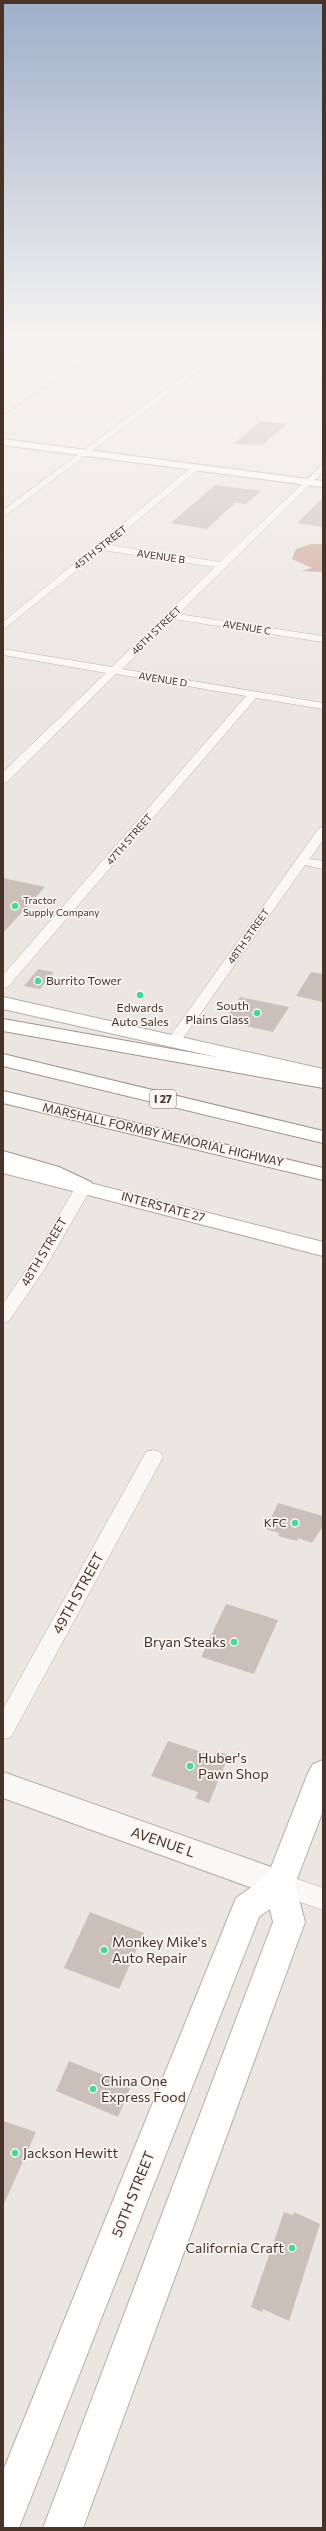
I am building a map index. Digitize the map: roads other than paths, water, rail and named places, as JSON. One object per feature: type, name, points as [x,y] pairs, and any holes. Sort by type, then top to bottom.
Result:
[{"type":"main road","points":[[118,457],[323,484]]},
{"type":"main road","points":[[3,1003],[323,1075]]},
{"type":"main road","points":[[3,1025],[323,1082]]},
{"type":"main road","name":"I 27","points":[[3,1060],[323,1137]]},
{"type":"main road","name":"MARSHALL FORMBY MEMORIAL HIGHWAY","points":[[3,1097],[323,1174]]},
{"type":"main road","points":[[3,1157],[52,1172],[84,1187]]},
{"type":"main road","name":"INTERSTATE 27","points":[[3,1167],[317,1248]]},
{"type":"main road","points":[[63,2528],[289,1922],[280,1884],[323,1773]]},
{"type":"main road","name":"50TH STREET","points":[[3,2519],[247,1908],[280,1884]]},
{"type":"street","points":[[3,514],[80,457]]},
{"type":"street","name":"45TH STREET","points":[[3,627],[196,467]]},
{"type":"street","name":"46TH STREET","points":[[3,779],[310,482],[323,467]]},
{"type":"street","name":"AVENUE B","points":[[100,547],[223,565]]},
{"type":"street","name":"AVENUE C","points":[[171,616],[323,639]]},
{"type":"street","name":"AVENUE D","points":[[3,652],[323,706]]},
{"type":"street","name":"47TH STREET","points":[[3,984],[254,694]]},
{"type":"street","name":"48TH STREET","points":[[174,1041],[323,831]]},
{"type":"street","points":[[302,860],[323,865]]},
{"type":"street","name":"48TH STREET","points":[[3,1317],[35,1270],[84,1187]]},
{"type":"street","name":"49TH STREET","points":[[3,1730],[154,1457]]},
{"type":"street","name":"AVENUE L","points":[[3,1785],[323,1899]]},
{"type":"place","name":"Tractor Supply Company","points":[[15,906]]},
{"type":"place","name":"Burrito Tower","points":[[38,981]]},
{"type":"place","name":"Edwards Auto Sales","points":[[140,995]]},
{"type":"place","name":"South Plains Glass","points":[[257,1013]]},
{"type":"place","name":"KFC","points":[[295,1523]]},
{"type":"place","name":"Bryan Steaks","points":[[234,1642]]},
{"type":"place","name":"Huber's Pawn Shop","points":[[190,1766]]},
{"type":"place","name":"Monkey Mike's Auto Repair","points":[[104,1950]]},
{"type":"place","name":"China One Express Food","points":[[93,2089]]},
{"type":"place","name":"Jackson Hewitt","points":[[15,2153]]},
{"type":"place","name":"California Craft","points":[[292,2248]]}]
